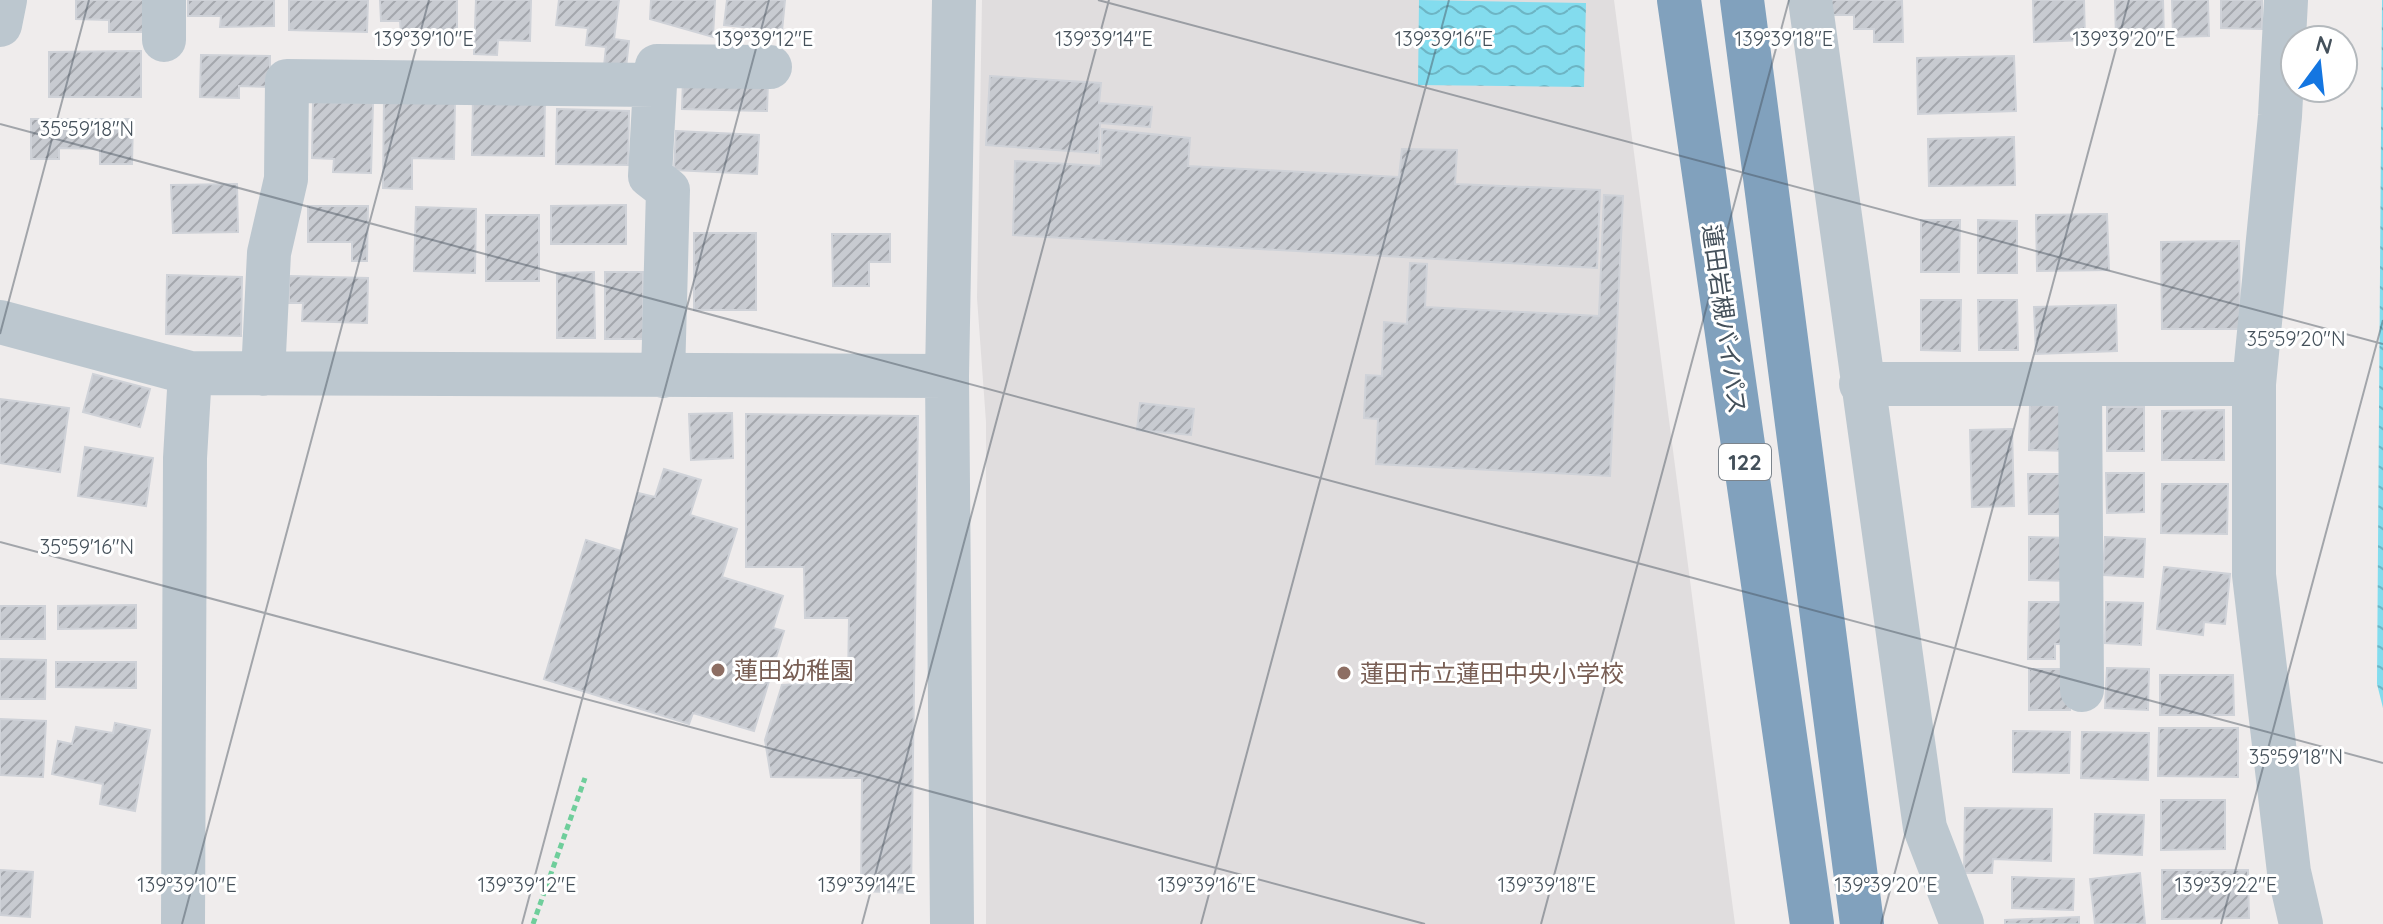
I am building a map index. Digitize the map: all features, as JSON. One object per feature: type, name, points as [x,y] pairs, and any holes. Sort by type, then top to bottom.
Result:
[{"type":"highway","name":"蓮田岩槻バイパス","points":[[1679,0],[1812,924]]},
{"type":"highway","name":"122","points":[[1742,0],[1862,924]]},
{"type":"street","points":[[0,25],[5,0]]},
{"type":"street","points":[[952,924],[947,376],[954,0]]},
{"type":"street","points":[[1810,0],[1925,828],[1962,924]]},
{"type":"street","points":[[2286,0],[2280,116],[2254,384],[2254,575],[2289,872],[2301,924]]},
{"type":"street","points":[[663,376],[668,190],[650,176],[657,66],[770,67]]},
{"type":"street","points":[[263,374],[269,253],[286,179],[287,81],[655,85]]},
{"type":"street","points":[[0,322],[190,373],[947,376]]},
{"type":"street","points":[[183,924],[185,458],[190,373]]},
{"type":"street","points":[[1861,384],[2254,384]]},
{"type":"street","points":[[2080,385],[2082,690]]},
{"type":"path","points":[[533,924],[585,778]]},
{"type":"shaded area","name":"蓮田市立蓮田中央小学校","points":[[982,0],[1614,0],[1735,924],[986,924],[986,422],[977,298]]},
{"type":"water","points":[[1419,0],[1586,3],[1584,87],[1418,85]]},
{"type":"water","points":[[2383,0],[2383,708],[2377,684]]},
{"type":"building","points":[[76,0],[146,0],[145,32],[109,32],[109,20],[76,19]]},
{"type":"building","points":[[188,0],[274,0],[274,26],[220,27],[221,16],[188,16]]},
{"type":"building","points":[[289,0],[368,0],[367,32],[289,30]]},
{"type":"building","points":[[380,0],[457,0],[457,35],[401,35],[400,21],[381,21]]},
{"type":"building","points":[[476,0],[531,0],[530,41],[498,40],[497,55],[474,54]]},
{"type":"building","points":[[559,0],[619,0],[614,39],[629,41],[626,68],[604,66],[606,47],[586,45],[588,28],[556,25]]},
{"type":"building","points":[[651,0],[715,0],[713,37],[650,19]]},
{"type":"building","points":[[727,0],[785,0],[782,31],[724,25]]},
{"type":"building","points":[[1830,0],[1902,0],[1903,42],[1874,42],[1874,29],[1854,29],[1854,15],[1830,15]]},
{"type":"building","points":[[2033,0],[2084,0],[2085,40],[2034,42]]},
{"type":"building","points":[[2115,0],[2163,0],[2164,38],[2116,39]]},
{"type":"building","points":[[2172,0],[2208,0],[2209,36],[2173,37]]},
{"type":"building","points":[[2221,0],[2262,0],[2262,29],[2221,28]]},
{"type":"building","points":[[141,51],[141,97],[49,97],[49,52]]},
{"type":"building","points":[[201,55],[270,56],[270,87],[239,86],[239,98],[200,97]]},
{"type":"building","points":[[2014,56],[2016,111],[1918,114],[1917,58]]},
{"type":"building","points":[[990,76],[1101,83],[1099,103],[1152,107],[1150,127],[1100,123],[1098,153],[986,145]]},
{"type":"building","points":[[683,78],[768,81],[767,111],[682,109]]},
{"type":"building","points":[[473,97],[545,98],[544,156],[472,155]]},
{"type":"building","points":[[384,98],[455,99],[454,159],[412,158],[412,189],[383,188]]},
{"type":"building","points":[[313,102],[373,103],[371,173],[333,172],[334,159],[312,158]]},
{"type":"building","points":[[557,109],[629,111],[628,165],[556,164]]},
{"type":"building","points":[[31,119],[133,119],[132,164],[100,164],[100,149],[59,148],[59,159],[31,159]]},
{"type":"building","points":[[1102,129],[1190,138],[1188,166],[1399,177],[1402,149],[1457,150],[1455,184],[1600,190],[1597,268],[1013,235],[1015,161],[1101,166]]},
{"type":"building","points":[[676,131],[759,135],[757,174],[674,170]]},
{"type":"building","points":[[2014,137],[2015,185],[1929,186],[1928,139]]},
{"type":"building","points":[[237,184],[238,232],[173,233],[171,185]]},
{"type":"building","points":[[1604,195],[1623,196],[1610,476],[1376,464],[1378,419],[1364,418],[1366,375],[1382,376],[1384,322],[1407,324],[1410,263],[1427,264],[1425,307],[1599,316]]},
{"type":"building","points":[[626,205],[626,244],[551,244],[551,206]]},
{"type":"building","points":[[308,206],[368,206],[367,261],[352,261],[352,242],[308,242]]},
{"type":"building","points":[[416,207],[476,209],[475,273],[414,271]]},
{"type":"building","points":[[2107,214],[2109,270],[2037,271],[2036,215]]},
{"type":"building","points":[[486,215],[539,215],[539,281],[486,281]]},
{"type":"building","points":[[1921,220],[1960,220],[1959,272],[1921,272]]},
{"type":"building","points":[[1978,220],[2017,221],[2017,273],[1978,273]]},
{"type":"building","points":[[694,233],[756,233],[756,310],[694,310]]},
{"type":"building","points":[[832,234],[890,234],[890,262],[869,262],[869,286],[833,286]]},
{"type":"building","points":[[2239,241],[2240,329],[2162,329],[2161,242]]},
{"type":"building","points":[[594,272],[595,338],[557,338],[557,273]]},
{"type":"building","points":[[605,272],[643,272],[643,339],[605,339]]},
{"type":"building","points":[[167,275],[242,277],[241,336],[166,334]]},
{"type":"building","points":[[289,276],[368,278],[367,323],[302,321],[303,303],[289,303]]},
{"type":"building","points":[[1921,300],[1961,300],[1960,351],[1921,350]]},
{"type":"building","points":[[1978,300],[2017,300],[2018,350],[1979,350]]},
{"type":"building","points":[[2116,305],[2117,351],[2036,354],[2034,307]]},
{"type":"building","points":[[93,374],[150,389],[140,427],[83,412]]},
{"type":"building","points":[[0,399],[69,408],[60,472],[0,463]]},
{"type":"building","points":[[1140,403],[1194,409],[1191,435],[1137,430]]},
{"type":"building","points":[[2030,405],[2070,406],[2069,451],[2029,450]]},
{"type":"building","points":[[2107,407],[2144,407],[2144,451],[2107,451]]},
{"type":"building","points":[[2224,410],[2224,460],[2162,460],[2162,411]]},
{"type":"building","points":[[732,413],[733,458],[691,460],[689,414]]},
{"type":"building","points":[[746,414],[918,416],[911,893],[861,891],[862,778],[771,777],[765,740],[782,685],[848,681],[849,618],[805,618],[804,567],[746,567]]},
{"type":"building","points":[[2012,429],[2014,506],[1972,507],[1970,430]]},
{"type":"building","points":[[85,447],[153,458],[146,506],[78,496]]},
{"type":"building","points":[[664,469],[701,480],[690,515],[737,529],[722,577],[783,596],[773,628],[784,631],[754,731],[693,713],[689,724],[544,679],[586,540],[621,551],[638,493],[655,497]]},
{"type":"building","points":[[2106,473],[2144,473],[2144,512],[2107,513]]},
{"type":"building","points":[[2028,474],[2071,474],[2072,514],[2029,514]]},
{"type":"building","points":[[2162,484],[2228,484],[2227,534],[2161,533]]},
{"type":"building","points":[[2029,537],[2072,538],[2071,581],[2029,580]]},
{"type":"building","points":[[2105,537],[2145,539],[2143,577],[2103,575]]},
{"type":"building","points":[[2164,567],[2230,574],[2225,624],[2204,622],[2203,635],[2157,629]]},
{"type":"building","points":[[2029,602],[2070,602],[2070,644],[2055,644],[2055,659],[2028,659]]},
{"type":"building","points":[[2106,602],[2143,603],[2141,645],[2105,643]]},
{"type":"building","points":[[136,605],[136,628],[58,629],[58,606]]},
{"type":"building","points":[[0,606],[45,606],[45,639],[0,639]]},
{"type":"building","points":[[0,659],[46,660],[45,699],[0,699]]},
{"type":"building","points":[[56,662],[136,662],[136,688],[56,687]]},
{"type":"building","points":[[2107,668],[2149,669],[2148,710],[2105,708]]},
{"type":"building","points":[[2029,669],[2070,669],[2070,710],[2029,710]]},
{"type":"building","points":[[2160,675],[2233,675],[2234,715],[2160,715]]},
{"type":"building","points":[[0,719],[46,721],[43,777],[0,775]]},
{"type":"building","points":[[115,723],[150,730],[135,811],[100,804],[103,784],[52,774],[58,741],[72,744],[76,727],[113,733]]},
{"type":"building","points":[[2159,728],[2238,728],[2238,777],[2158,776]]},
{"type":"building","points":[[2013,731],[2070,732],[2069,773],[2013,772]]},
{"type":"building","points":[[2082,732],[2149,733],[2148,780],[2081,778]]},
{"type":"building","points":[[2161,800],[2225,800],[2225,849],[2161,850]]},
{"type":"building","points":[[1965,808],[2052,809],[2051,861],[1993,859],[1992,873],[1964,873]]},
{"type":"building","points":[[2095,814],[2144,815],[2142,855],[2094,853]]},
{"type":"building","points":[[0,870],[33,872],[30,917],[0,915]]},
{"type":"building","points":[[2162,870],[2248,870],[2249,918],[2162,919]]},
{"type":"building","points":[[2140,873],[2145,924],[2095,924],[2090,879]]},
{"type":"building","points":[[2012,877],[2074,879],[2073,910],[2012,908]]},
{"type":"building","points":[[2079,917],[2079,924],[2005,924],[2005,920]]},
{"type":"place","name":"蓮田幼稚園","points":[[718,670]]},
{"type":"place","name":"蓮田市立蓮田中央小学校","points":[[1344,673]]}]
